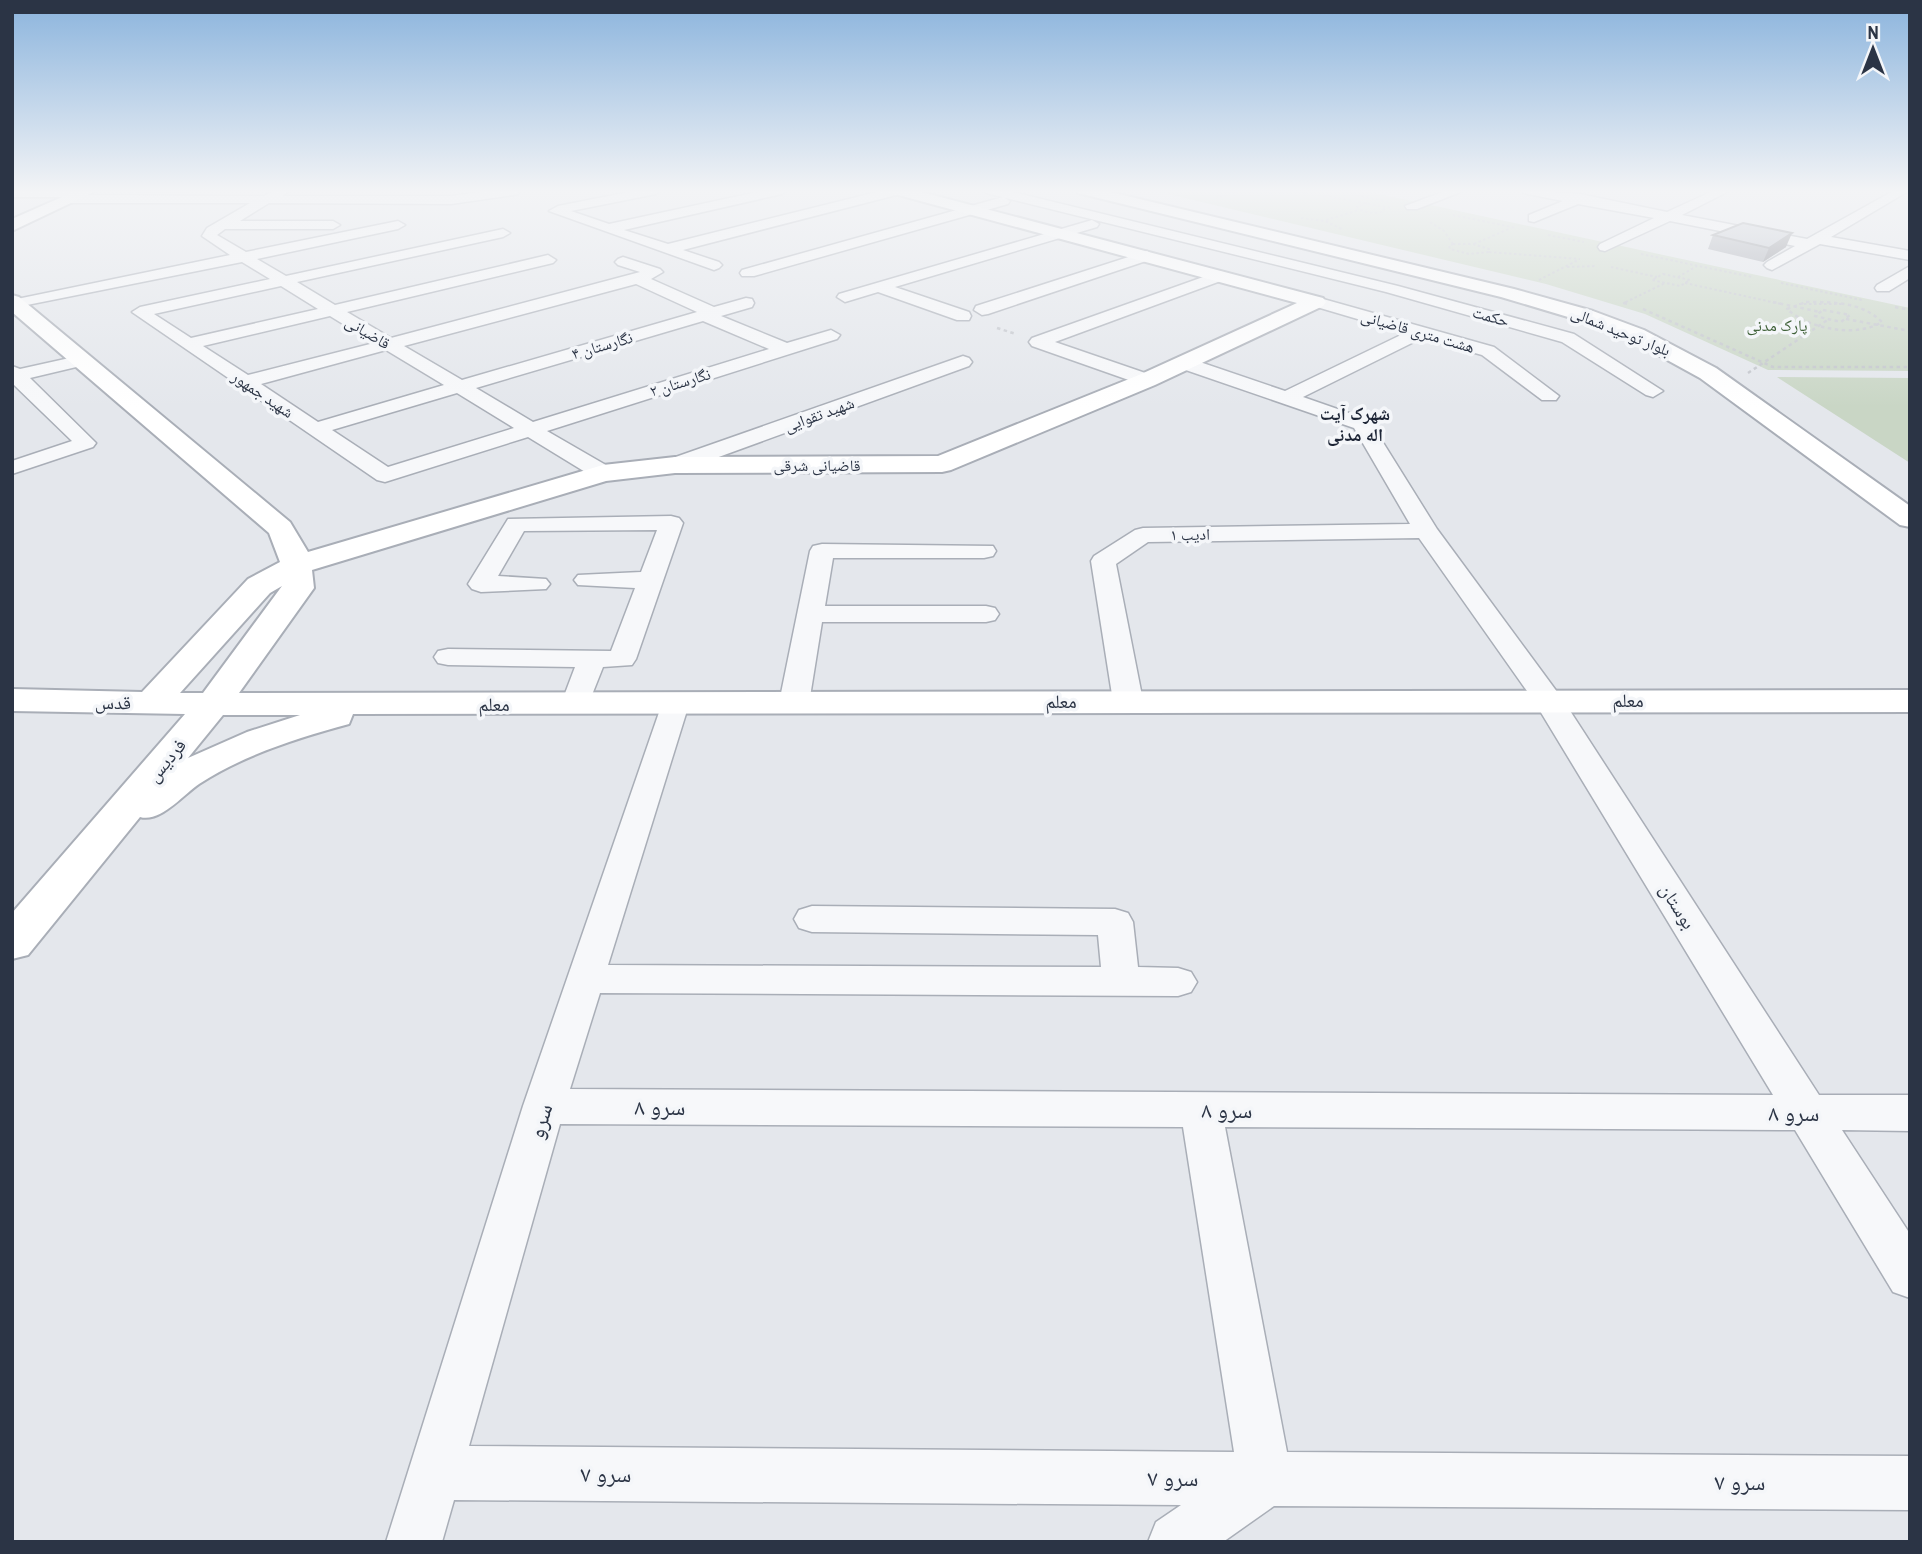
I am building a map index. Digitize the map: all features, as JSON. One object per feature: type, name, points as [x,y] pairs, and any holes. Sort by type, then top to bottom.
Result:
[{"type":"street","points":[[14,302],[216,263]]},
{"type":"street","name":"قاضیانی","points":[[253,263],[603,473]]},
{"type":"street","points":[[282,280],[363,263]]},
{"type":"street","points":[[496,263],[509,269]]},
{"type":"street","points":[[188,344],[537,263]]},
{"type":"street","points":[[244,382],[637,279],[655,272],[625,263]]},
{"type":"street","points":[[706,263],[714,265]]},
{"type":"street","points":[[748,273],[785,263]]},
{"type":"street","points":[[845,297],[962,263]]},
{"type":"street","points":[[982,310],[1127,263]]},
{"type":"street","points":[[1171,263],[1316,302]]},
{"type":"street","name":"حکمت","points":[[1285,263],[1392,289],[1567,338],[1653,391]]},
{"type":"street","name":"بلوار توحید شمالی","points":[[1382,263],[1562,307],[1641,336],[1681,355],[1910,519]]},
{"type":"street","name":"بلوار توحید شمالی","points":[[1415,263],[1583,303],[1755,369]]},
{"type":"street","points":[[1772,265],[1777,263]]},
{"type":"street","points":[[1147,380],[1038,342],[1220,276]]},
{"type":"street","points":[[1884,296],[1907,276]]},
{"type":"street","points":[[637,279],[786,349]]},
{"type":"street","name":"شهید جمهور","points":[[282,280],[140,312],[385,475]]},
{"type":"street","points":[[879,287],[964,316]]},
{"type":"street","points":[[14,302],[273,521],[290,541],[298,565],[259,586],[151,703]]},
{"type":"street","name":"هشت متری قاضیانی","points":[[1316,302],[1488,351],[1549,396]]},
{"type":"street","name":"قاضیانی شرقی","points":[[298,565],[603,473],[675,465],[942,464],[1147,380],[1316,302]]},
{"type":"street","name":"نگارستان ۴","points":[[315,429],[746,303]]},
{"type":"street","points":[[1287,398],[1422,331]]},
{"type":"street","name":"نگارستان ۲","points":[[385,475],[831,335]]},
{"type":"street","points":[[14,375],[83,360]]},
{"type":"street","name":"شهید تقوایی","points":[[675,465],[963,362]]},
{"type":"street","name":"بوستان","points":[[1184,363],[1362,424],[1426,531],[1548,700],[1910,1276]]},
{"type":"street","points":[[12,468],[86,443],[41,397],[14,375]]},
{"type":"street","points":[[12,404],[41,397]]},
{"type":"street","points":[[448,657],[622,659],[670,523],[516,524],[481,584],[537,584]]},
{"type":"street","name":"ادیب ۱","points":[[1128,701],[1103,561],[1143,535],[1426,531]]},
{"type":"street","points":[[794,703],[822,551],[984,551]]},
{"type":"street","name":"فردیس","points":[[12,943],[213,704],[298,588],[298,565]]},
{"type":"street","points":[[587,580],[650,580]]},
{"type":"street","points":[[810,614],[986,614]]},
{"type":"street","points":[[576,704],[592,658]]},
{"type":"street","name":"قدس","points":[[12,700],[213,704]]},
{"type":"street","name":"معلم","points":[[213,704],[1910,701]]},
{"type":"street","points":[[99,839],[114,835],[160,792],[228,754],[304,724],[407,704]]},
{"type":"street","name":"سرو","points":[[414,1542],[437,1473],[544,1106],[674,704]]},
{"type":"street","points":[[812,919],[1115,922],[1121,981]]},
{"type":"street","points":[[586,979],[1178,982]]},
{"type":"street","name":"سرو ۸","points":[[544,1106],[1910,1113]]},
{"type":"street","points":[[1177,1542],[1265,1479],[1201,1110]]},
{"type":"street","name":"سرو ۷","points":[[437,1473],[1910,1483]]},
{"type":"path","points":[[1535,282],[1573,263]]},
{"type":"path","points":[[1565,267],[1600,265],[1658,277]]},
{"type":"path","points":[[1678,277],[1697,266],[1751,277]]},
{"type":"path","points":[[1663,274],[1690,280],[1680,286],[1652,280],[1658,277],[1663,274]]},
{"type":"path","points":[[1778,282],[1871,302]]},
{"type":"path","points":[[1665,283],[1624,303],[1655,313],[1755,369],[1910,367]]},
{"type":"path","points":[[1685,283],[1820,312]]},
{"type":"path","points":[[1834,312],[1858,299],[1884,296],[1910,310]]},
{"type":"path","points":[[1790,306],[1806,302],[1847,306],[1879,318],[1882,322],[1880,326]]},
{"type":"path","points":[[1790,306],[1787,309],[1790,313],[1820,325],[1862,330],[1880,326]]},
{"type":"path","points":[[1823,310],[1850,315],[1841,322],[1815,316],[1820,312],[1823,310]]},
{"type":"path","points":[[1755,369],[1829,319]]},
{"type":"path","points":[[1845,319],[1910,331]]},
{"type":"green space","name":"پارک مدنی","points":[[1456,263],[1698,263],[1910,308],[1910,371],[1768,370],[1645,314],[1546,284]]},
{"type":"green space","points":[[1777,377],[1910,378],[1910,463]]},
{"type":"district","name":"شهرک آیت اله مدنی","points":[[1355,424]]}]
